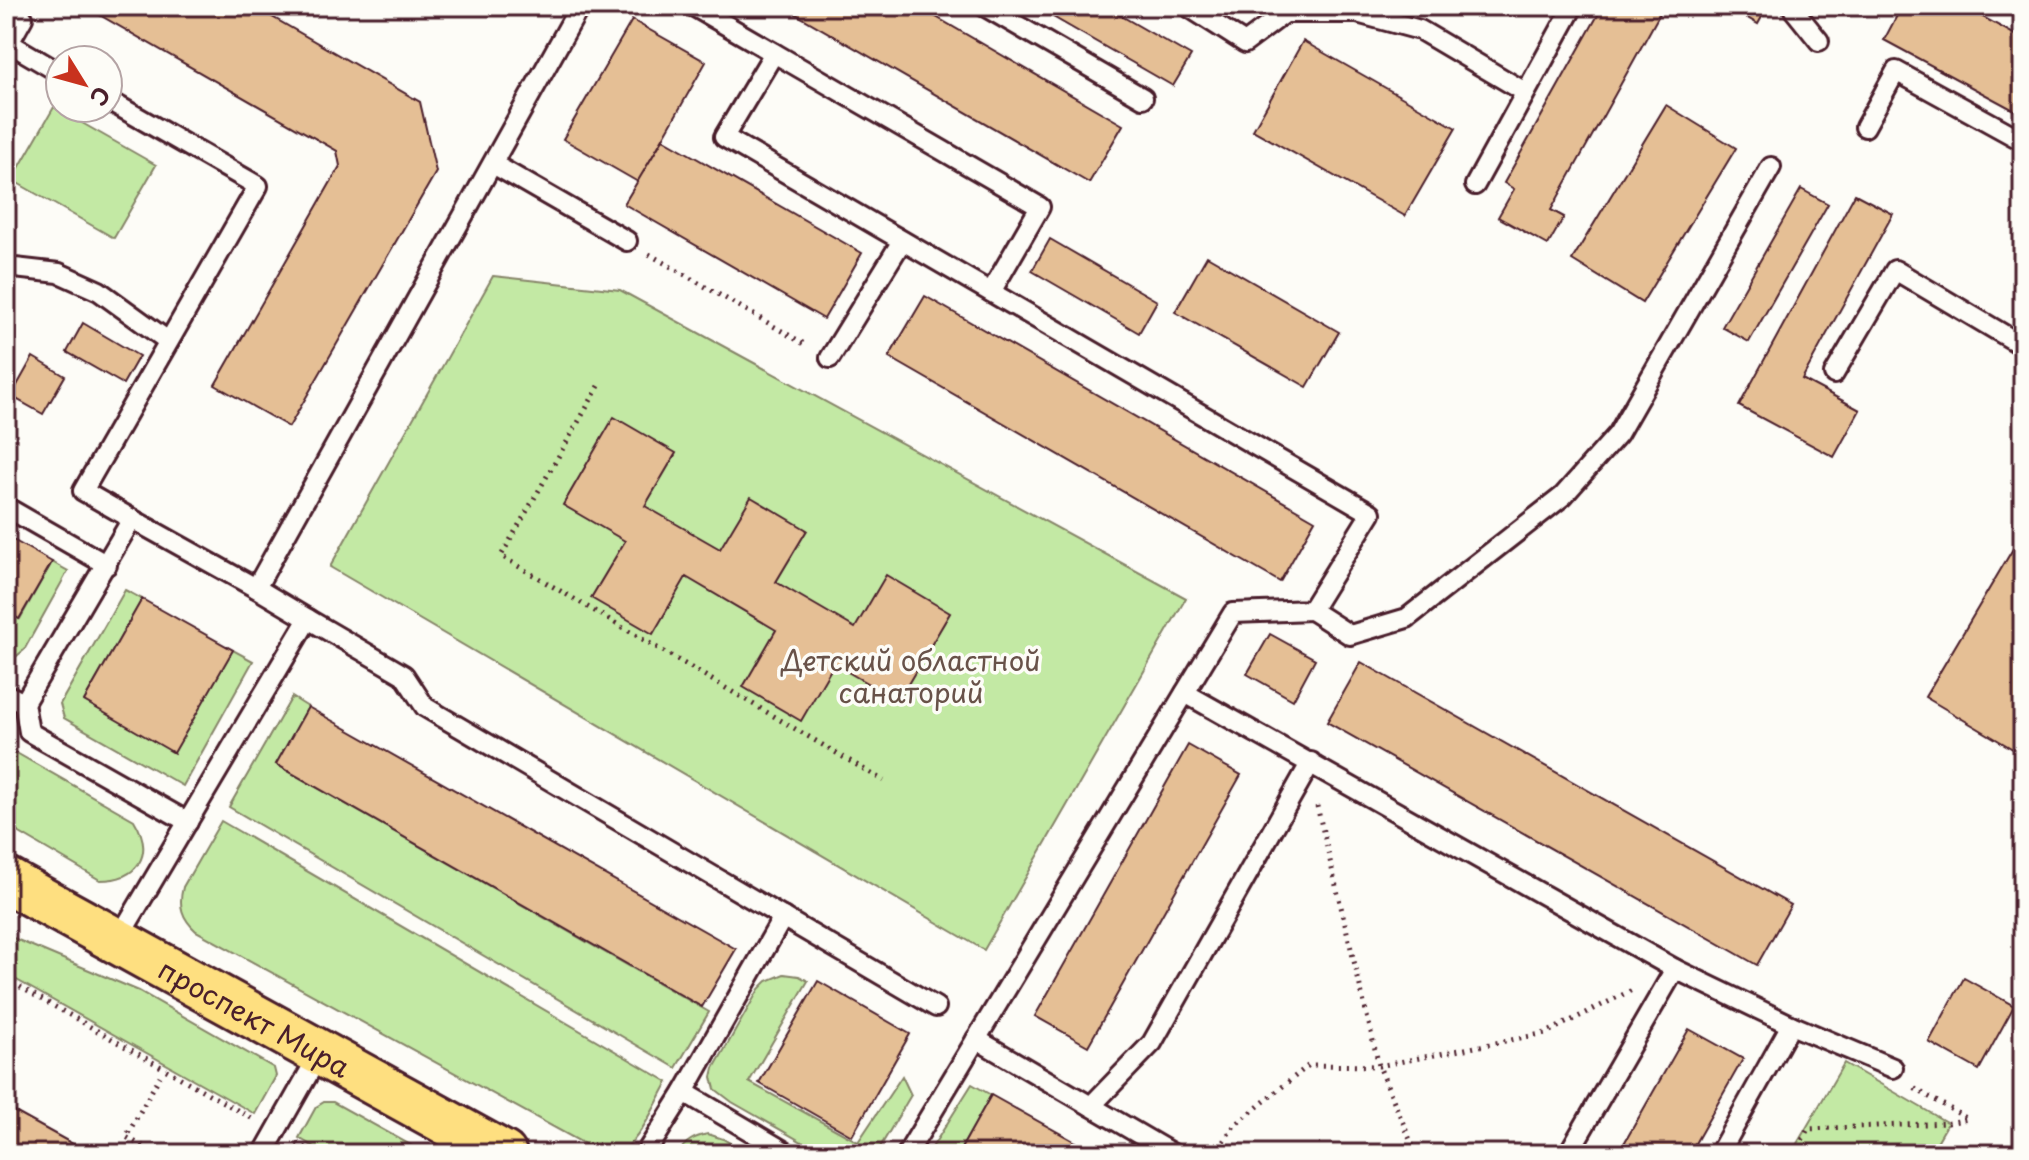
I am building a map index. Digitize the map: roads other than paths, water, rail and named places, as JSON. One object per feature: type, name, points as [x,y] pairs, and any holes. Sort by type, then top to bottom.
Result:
[{"type":"main road","name":"проспект Мира","points":[[6,880],[504,1154]]},
{"type":"lane","points":[[256,588],[580,6]]},
{"type":"lane","points":[[693,6],[1040,207],[991,292]]},
{"type":"lane","points":[[984,6],[1143,98]]},
{"type":"lane","points":[[1187,6],[1245,43],[1285,13],[1357,13],[1420,30],[1525,92]]},
{"type":"lane","points":[[1796,6],[1794,10],[1819,41]]},
{"type":"lane","points":[[6,9],[23,18],[7,46],[44,65]]},
{"type":"lane","points":[[1475,185],[1570,12]]},
{"type":"lane","points":[[774,53],[724,137],[1371,513],[1311,610]]},
{"type":"lane","points":[[1865,127],[1896,71],[2023,141]]},
{"type":"lane","points":[[124,109],[258,186],[83,491],[404,675],[425,707],[936,1007]]},
{"type":"lane","points":[[493,164],[627,241]]},
{"type":"lane","points":[[907,1154],[1233,613],[1311,610],[1350,635],[1407,618],[1563,496],[1618,434],[1771,167]]},
{"type":"lane","points":[[830,358],[902,241]]},
{"type":"lane","points":[[6,267],[59,273],[99,291],[168,341]]},
{"type":"lane","points":[[1834,374],[1895,270],[2023,346]]},
{"type":"lane","points":[[6,507],[107,565]]},
{"type":"lane","points":[[132,519],[24,703],[29,732],[188,822]]},
{"type":"lane","points":[[117,941],[308,619]]},
{"type":"lane","points":[[1185,693],[1675,969],[1791,1025],[1893,1068]]},
{"type":"lane","points":[[6,694],[24,703]]},
{"type":"lane","points":[[1091,1106],[1152,1043],[1311,762]]},
{"type":"lane","points":[[645,1154],[684,1092],[783,917]]},
{"type":"lane","points":[[1568,1154],[1675,969]]},
{"type":"lane","points":[[1719,1154],[1791,1025]]},
{"type":"lane","points":[[976,1039],[1173,1154]]},
{"type":"lane","points":[[263,1154],[320,1053]]},
{"type":"lane","points":[[684,1092],[789,1154]]},
{"type":"park label","name":"Детский областной санаторий","points":[[911,675]]}]
